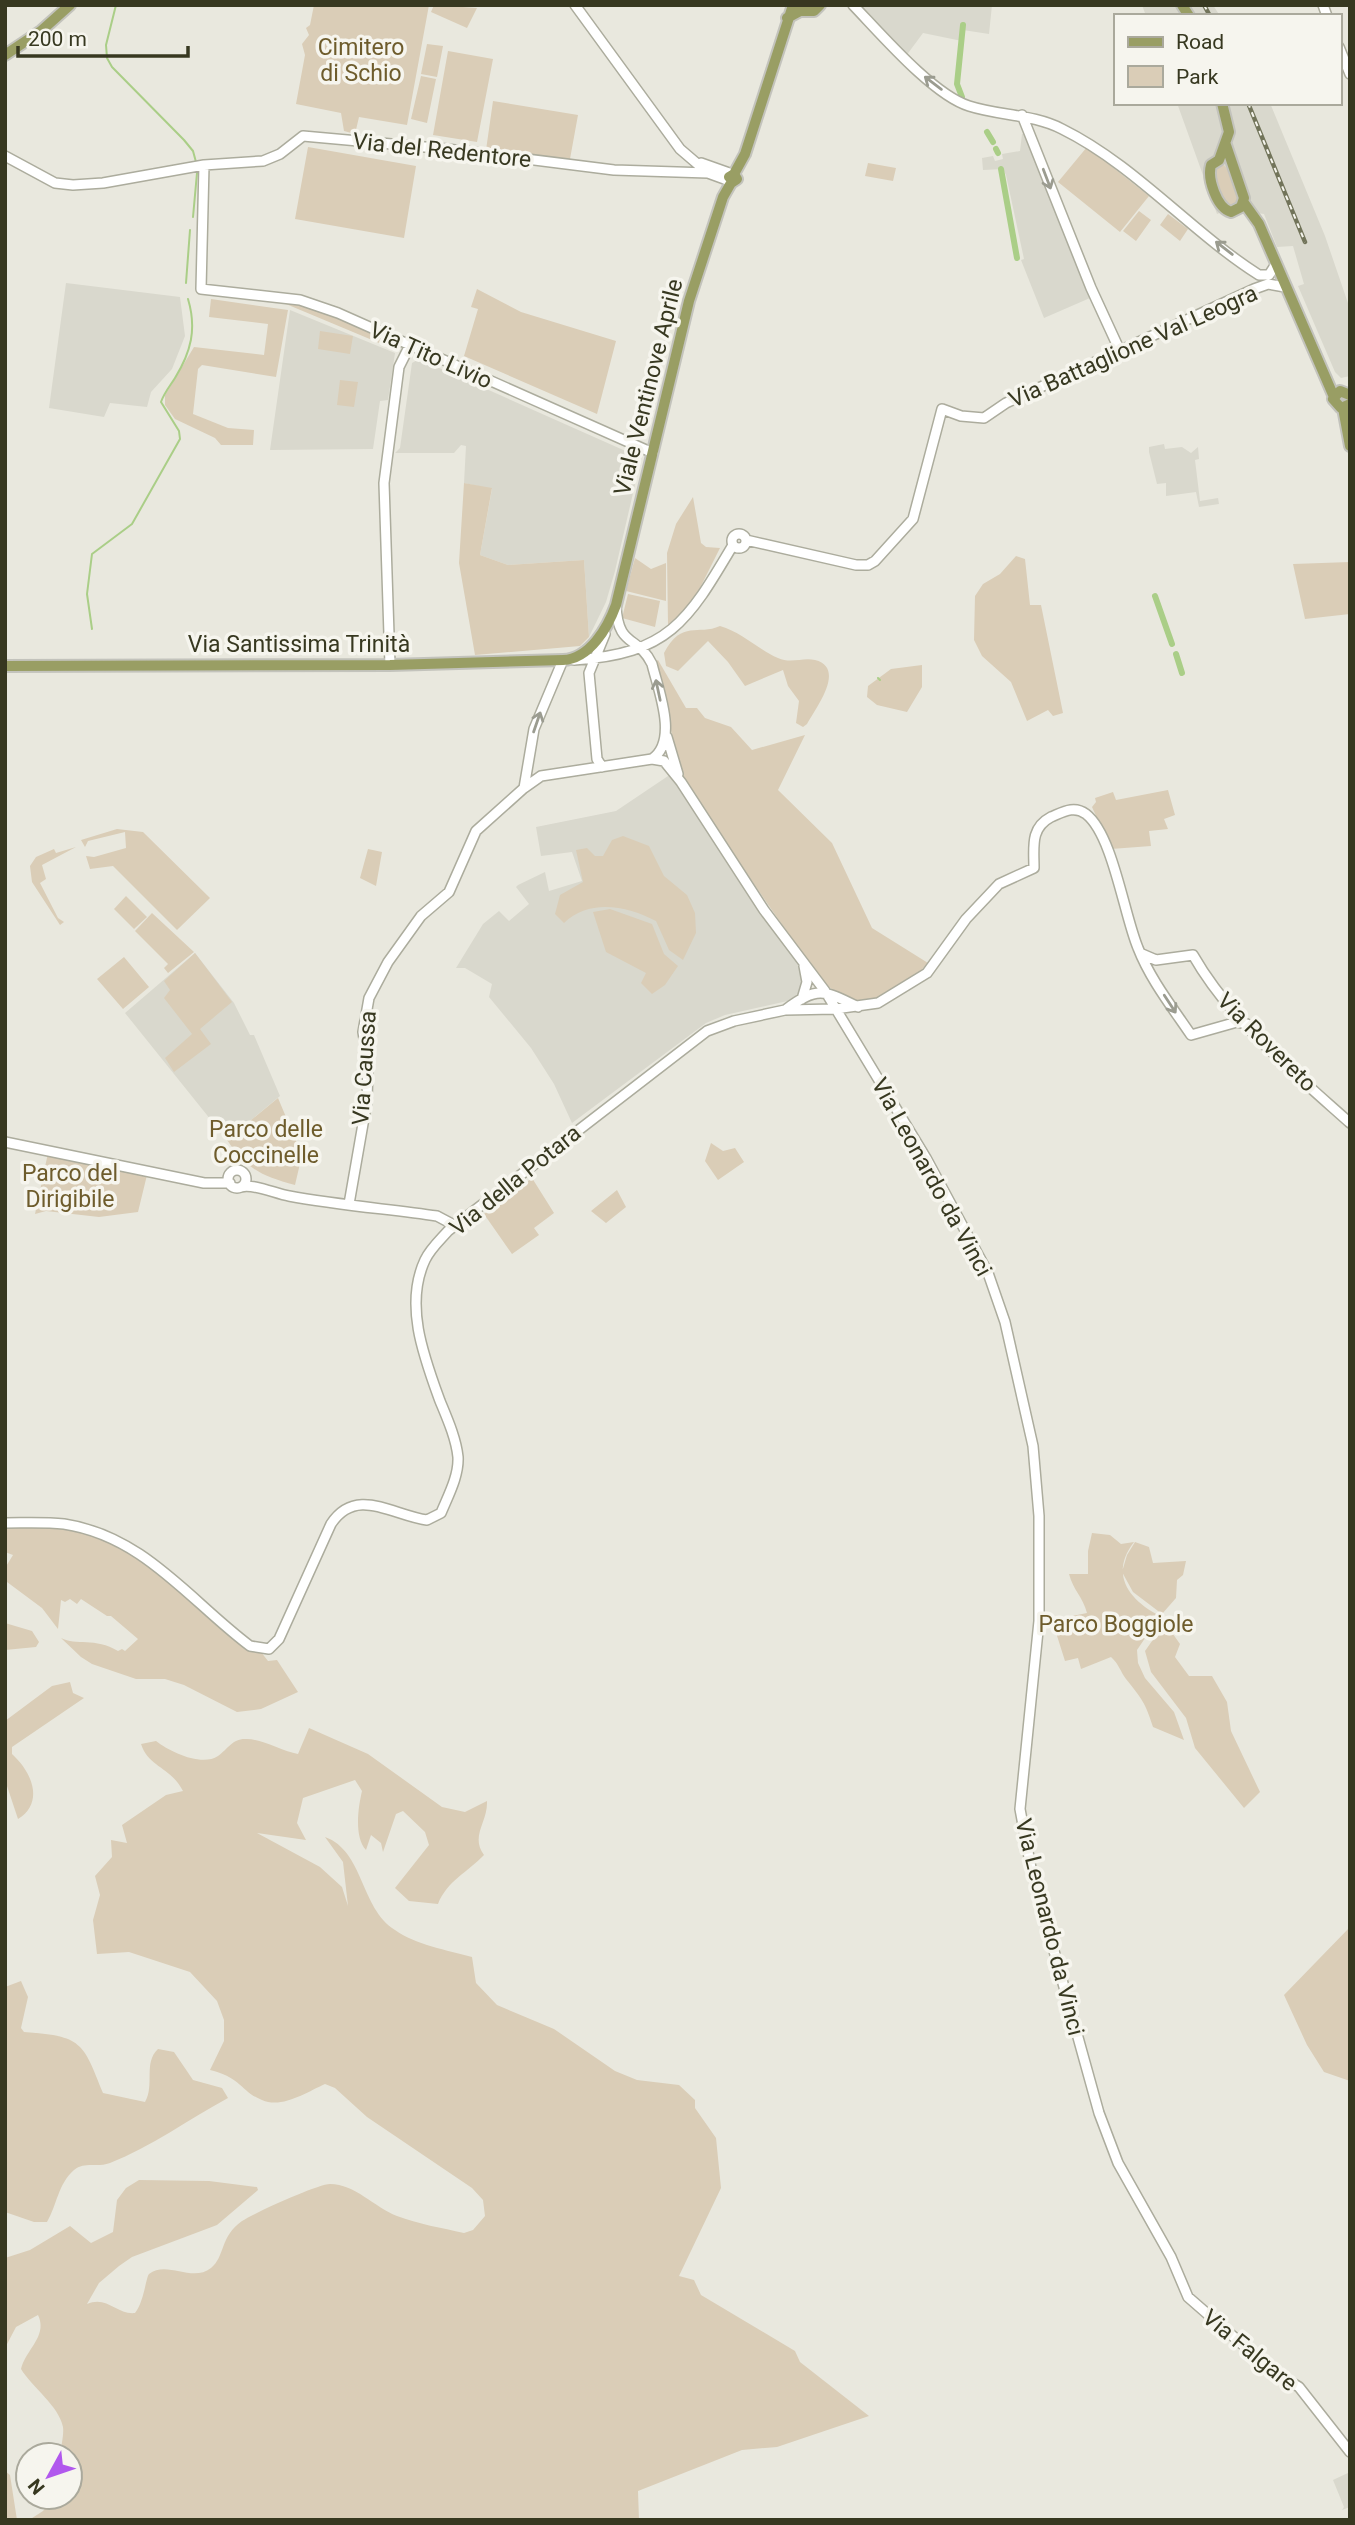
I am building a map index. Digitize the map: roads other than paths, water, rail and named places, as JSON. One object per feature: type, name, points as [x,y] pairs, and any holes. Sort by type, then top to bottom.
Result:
[{"type":"main road","points":[[5,55],[41,32],[70,5]]},
{"type":"main road","points":[[796,7],[811,13],[820,6]]},
{"type":"main road","name":"Viale Ventinove Aprile","points":[[568,660],[609,626],[689,301],[723,197],[766,93],[787,18],[796,7]]},
{"type":"main road","points":[[1223,105],[1229,124],[1227,163],[1240,207],[1255,217],[1328,380],[1342,394],[1335,405],[1347,406],[1350,446]]},
{"type":"main road","points":[[1227,163],[1211,165],[1211,179],[1223,209],[1240,207]]},
{"type":"main road","name":"Via Santissima Trinità","points":[[5,666],[390,665],[568,660]]},
{"type":"street","points":[[575,5],[695,166],[732,178]]},
{"type":"street","points":[[853,5],[900,55],[929,80],[969,106],[1022,116],[1062,129],[1112,161],[1259,275],[1269,275],[1276,264]]},
{"type":"street","points":[[1341,52],[1350,74]]},
{"type":"street","points":[[1022,116],[1091,289],[1120,351]]},
{"type":"street","points":[[1036,151],[1031,128],[1041,121]]},
{"type":"street","name":"Via del Redentore","points":[[5,156],[55,183],[103,183],[201,165],[263,161],[281,154],[303,136],[447,149],[614,170],[695,166],[708,173],[732,178]]},
{"type":"street","name":"Via Tito Livio","points":[[201,165],[201,289],[300,300],[338,313],[653,453]]},
{"type":"street","points":[[1254,289],[1259,275]]},
{"type":"street","name":"Via Battaglione Val Leogra","points":[[743,544],[868,565],[879,557],[893,537],[913,519],[942,409],[961,416],[984,418],[1006,403],[1254,289],[1268,284],[1285,287]]},
{"type":"street","points":[[390,665],[384,484],[399,367],[409,346]]},
{"type":"street","name":"Via Santissima Trinità","points":[[568,660],[593,659],[640,648],[660,639],[689,616],[723,562],[743,544]]},
{"type":"street","points":[[616,605],[617,624],[622,634],[651,661],[660,639]]},
{"type":"street","name":"Viale Ventinove Aprile","points":[[593,659],[609,626]]},
{"type":"street","points":[[593,659],[589,674],[597,759],[603,767]]},
{"type":"street","points":[[524,788],[534,729],[568,660],[589,674]]},
{"type":"street","name":"Via Leonardo da Vinci","points":[[651,661],[666,733],[681,782]]},
{"type":"street","points":[[652,759],[664,748],[666,733]]},
{"type":"street","name":"Via Leonardo da Vinci","points":[[652,759],[664,761],[681,782],[764,910],[827,994],[970,1236],[1005,1322],[1033,1446],[1039,1516],[1039,1621],[1023,1759],[1020,1809],[1023,1831],[1109,2144],[1171,2257],[1180,2279]]},
{"type":"street","name":"Via Caussa","points":[[349,1202],[367,1101],[368,1063],[363,1032],[369,998],[388,962],[421,916],[449,892],[476,831],[541,776],[652,759]]},
{"type":"street","name":"Via della Potara","points":[[5,1523],[61,1524],[112,1538],[153,1562],[250,1646],[269,1649],[279,1640],[331,1524],[344,1509],[354,1504],[371,1503],[427,1520],[441,1513],[452,1488],[458,1459],[454,1437],[428,1366],[415,1309],[416,1290],[426,1259],[453,1223],[697,1037],[734,1021],[785,1010],[835,1009],[878,1003],[928,973],[983,899],[1008,879],[1034,869],[1034,836],[1042,822],[1072,809],[1085,813],[1098,832],[1118,873],[1123,910],[1139,951]]},
{"type":"street","points":[[1139,951],[1145,957],[1156,960],[1150,973]]},
{"type":"street","points":[[1139,951],[1150,973],[1191,1035],[1237,1022],[1247,1024]]},
{"type":"street","name":"Via Rovereto","points":[[1156,960],[1193,954],[1212,986],[1236,1013],[1350,1123]]},
{"type":"street","points":[[802,961],[807,982],[802,1002],[813,1009],[827,994],[858,1007]]},
{"type":"street","name":"Via Leonardo da Vinci","points":[[816,978],[842,999]]},
{"type":"street","name":"Via della Potara","points":[[785,1010],[803,996],[827,994]]},
{"type":"street","points":[[1224,1026],[1236,1013]]},
{"type":"street","points":[[5,1142],[204,1183],[232,1177],[260,1190]]},
{"type":"street","points":[[232,1177],[233,1187],[249,1185],[260,1190],[310,1199],[349,1202],[437,1216],[453,1223]]},
{"type":"street","name":"Via Falgare","points":[[1180,2279],[1188,2297],[1196,2306],[1274,2372],[1299,2387],[1350,2452]]},
{"type":"waterway","points":[[116,5],[106,45],[107,58],[112,67],[184,140],[193,151],[196,162]]},
{"type":"waterway","points":[[962,97],[957,84],[963,25]]},
{"type":"waterway","points":[[987,132],[993,142]]},
{"type":"waterway","points":[[996,149],[998,153]]},
{"type":"waterway","points":[[1001,169],[1017,258]]},
{"type":"waterway","points":[[193,217],[197,173]]},
{"type":"waterway","points":[[186,283],[190,230]]},
{"type":"waterway","points":[[92,629],[87,594],[92,554],[132,524],[180,439],[179,431],[161,402],[189,349],[192,320],[188,299]]},
{"type":"waterway","points":[[1155,596],[1172,644]]},
{"type":"waterway","points":[[1176,654],[1182,673]]},
{"type":"railway","points":[[1204,5],[1209,14]]},
{"type":"railway","points":[[1249,105],[1305,242]]},
{"type":"park label","name":"Cimitero di Schio","points":[[361,60]]},
{"type":"park label","name":"Parco delle Coccinelle","points":[[266,1142]]},
{"type":"park label","name":"Parco del Dirigibile","points":[[70,1186]]},
{"type":"park label","name":"Parco Boggiole","points":[[1116,1624]]}]
